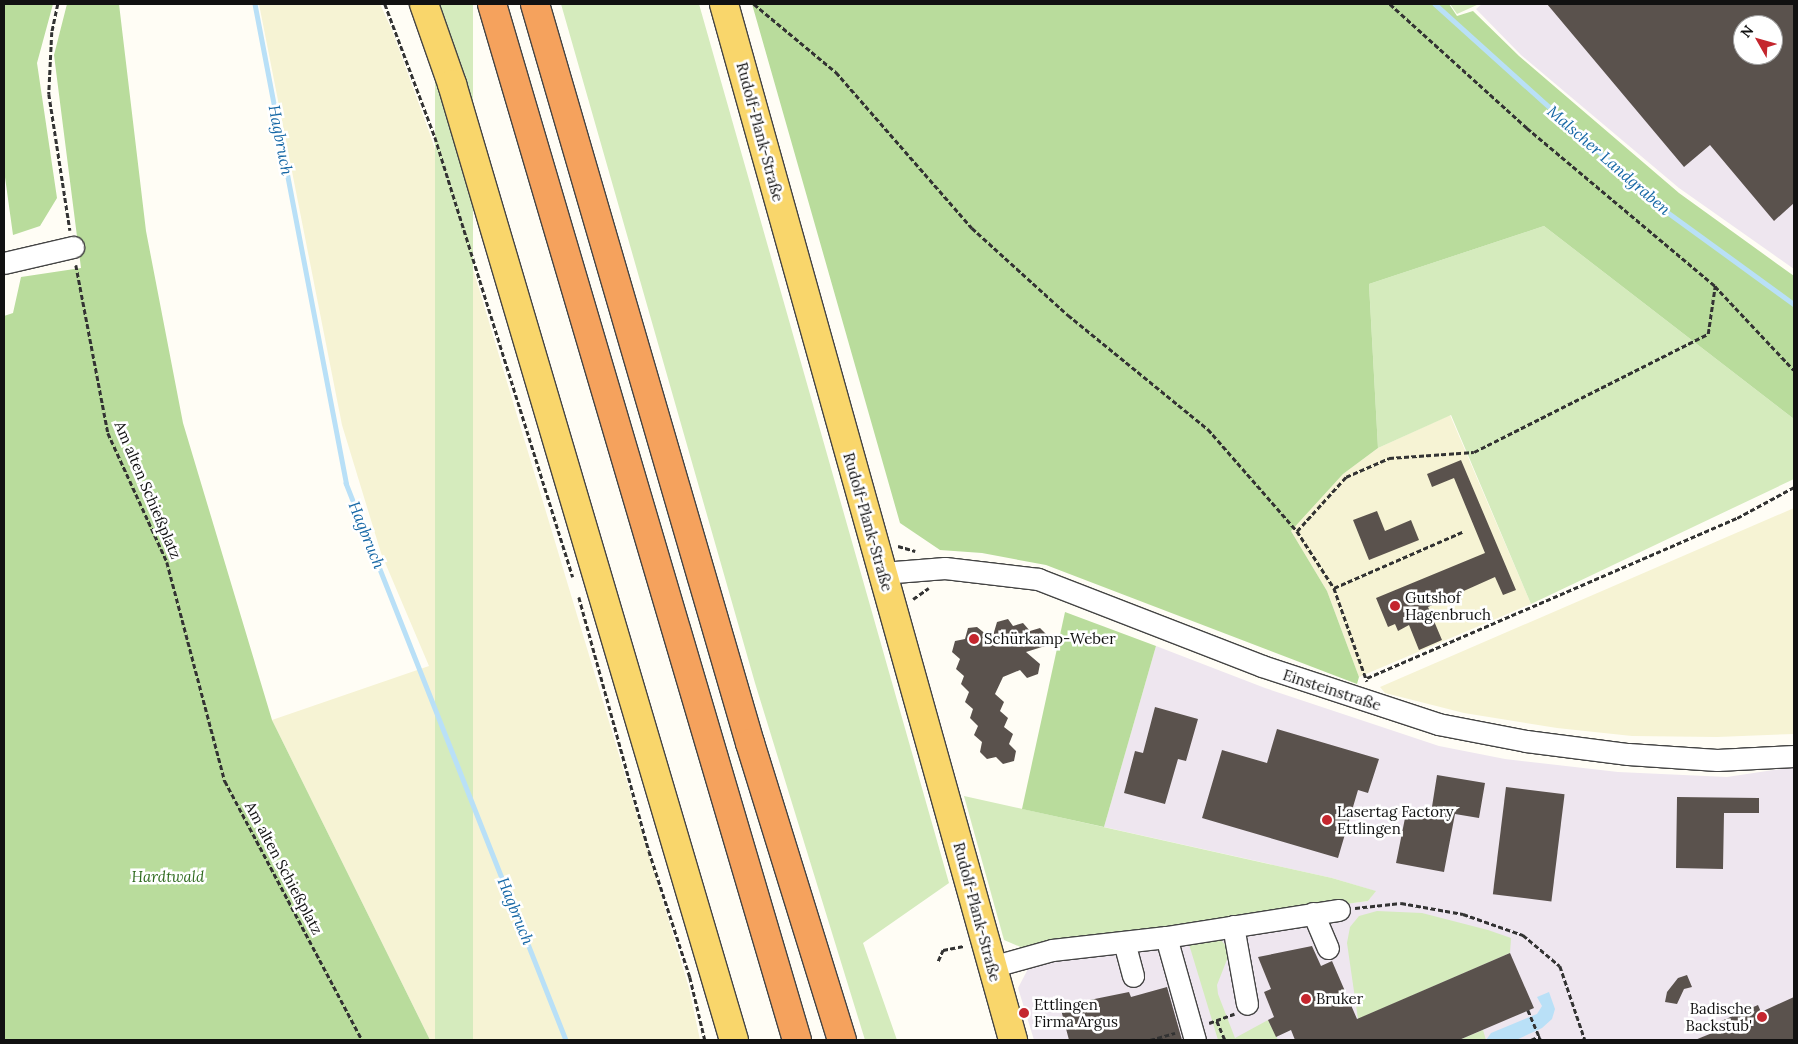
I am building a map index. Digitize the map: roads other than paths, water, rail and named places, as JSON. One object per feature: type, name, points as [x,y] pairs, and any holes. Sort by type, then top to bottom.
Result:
[{"type":"highway","points":[[492,4],[797,1040]]},
{"type":"highway","points":[[536,4],[744,724],[842,1040]]},
{"type":"main road","points":[[424,4],[452,84],[734,1040]]},
{"type":"main road","name":"Rudolf-Plank-Straße","points":[[724,4],[882,573],[941,772],[991,967],[1013,1040]]},
{"type":"street","points":[[4,263],[73,247]]},
{"type":"street","name":"Einsteinstraße","points":[[882,573],[945,568],[1038,579],[1262,666],[1438,724],[1535,742],[1716,760],[1794,756]]},
{"type":"street","points":[[991,967],[1052,950],[1166,937],[1339,910]]},
{"type":"street","points":[[1313,913],[1328,948]]},
{"type":"street","points":[[1234,926],[1247,1004]]},
{"type":"street","points":[[1166,937],[1195,1040]]},
{"type":"street","points":[[1124,942],[1132,976]]},
{"type":"water","points":[[1549,992],[1555,1009],[1552,1019],[1542,1028],[1516,1040],[1486,1040],[1491,1033],[1537,1014],[1542,1006],[1537,997]]},
{"type":"waterway","name":"Hagbruch","points":[[255,4],[346,483],[566,1040]]},
{"type":"waterway","name":"Malscher Landgraben","points":[[1435,4],[1659,206],[1794,304]]},
{"type":"place","name":"Gutshof Hagenbruch","points":[[1395,606]]},
{"type":"place","name":"Schürkamp-Weber","points":[[974,639]]},
{"type":"place","name":"Lasertag Factory Ettlingen","points":[[1327,820]]},
{"type":"place","name":"Bruker","points":[[1306,999]]},
{"type":"place","name":"Ettlingen Firma Argus","points":[[1024,1013]]},
{"type":"place","name":"Badische Backstub'","points":[[1762,1017]]},
{"type":"park label","name":"Hardtwald","points":[[168,877]]}]
